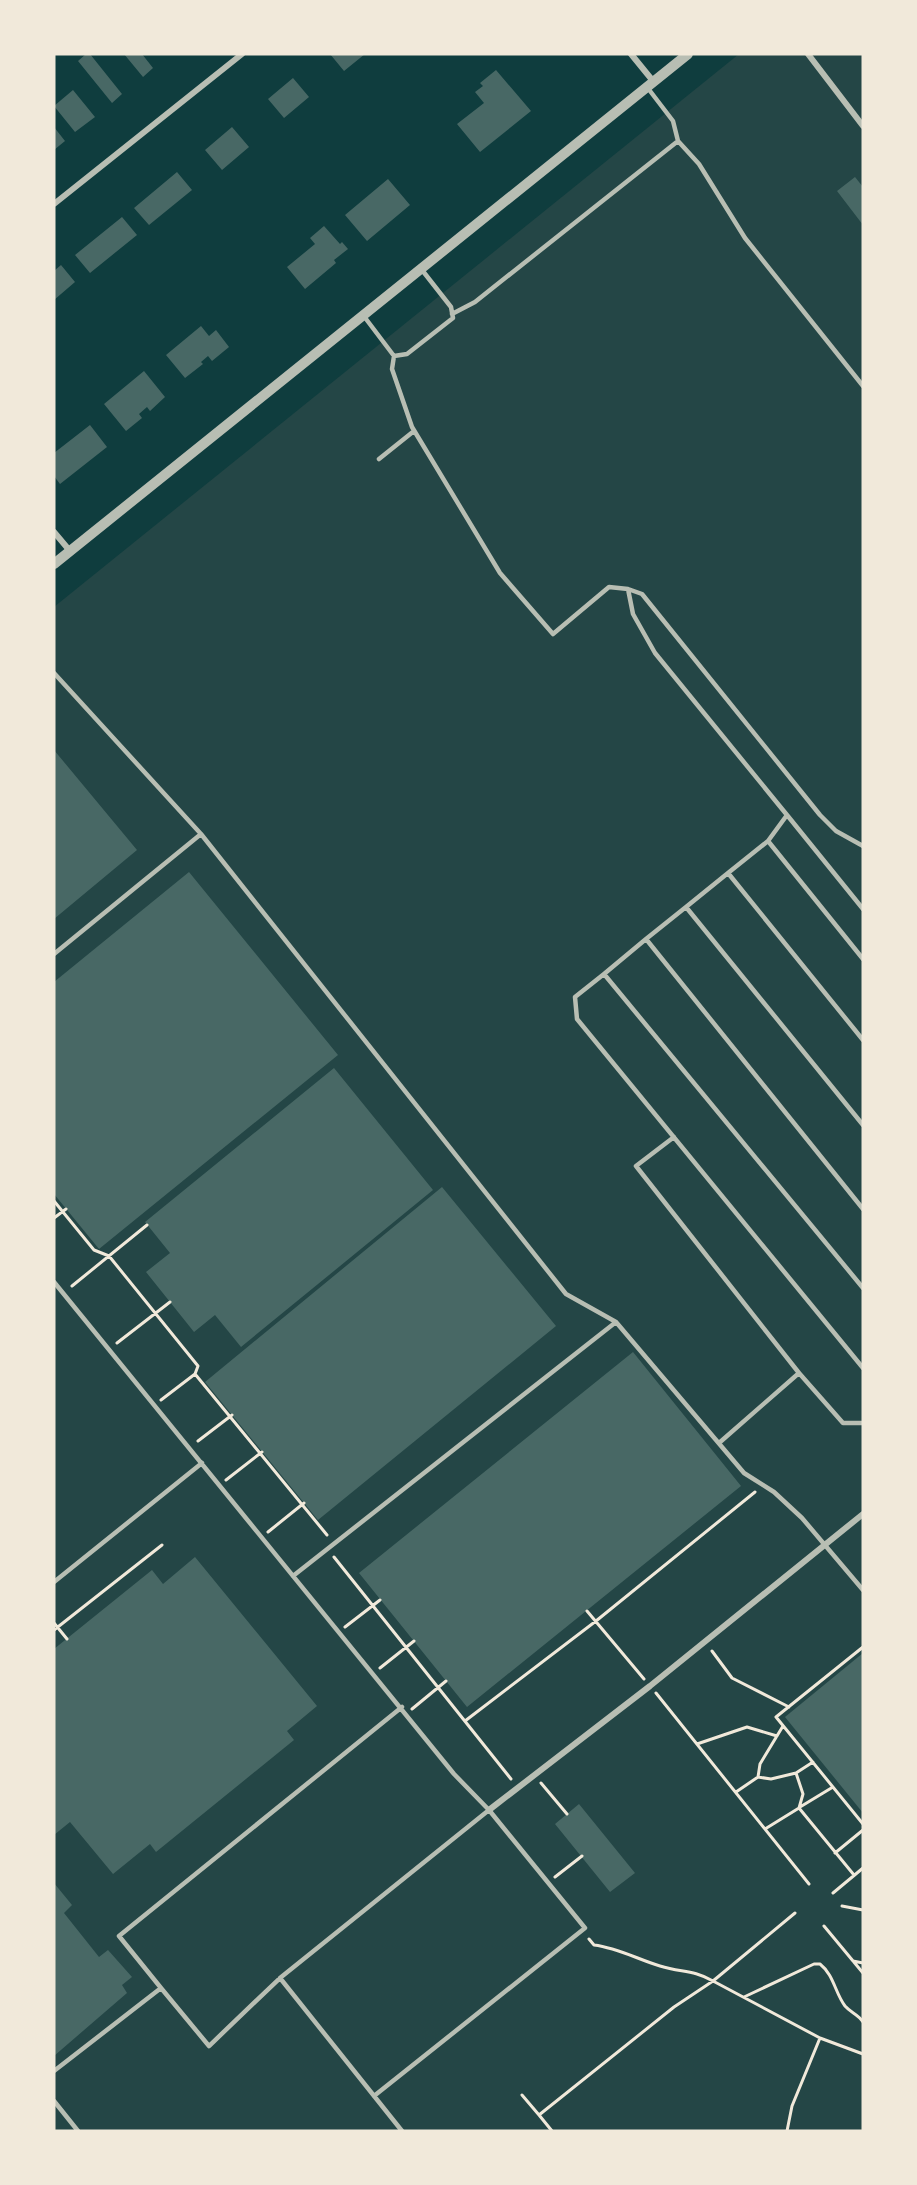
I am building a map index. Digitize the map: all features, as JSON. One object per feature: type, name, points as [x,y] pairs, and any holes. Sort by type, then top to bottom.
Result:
[{"type":"street","points":[[54,204],[242,54]]},
{"type":"street","points":[[631,54],[650,84]]},
{"type":"street","points":[[54,564],[688,54]]},
{"type":"street","points":[[808,54],[863,126]]},
{"type":"street","points":[[54,532],[70,551]]},
{"type":"street","points":[[489,1810],[650,1686],[863,1514]]},
{"type":"lane","points":[[650,84],[674,121],[678,141],[699,164],[746,238],[863,386]]},
{"type":"lane","points":[[452,314],[475,302],[678,141]]},
{"type":"lane","points":[[394,356],[407,354],[453,318],[451,307],[420,269]]},
{"type":"lane","points":[[363,315],[394,356],[392,369],[414,431],[500,573],[553,634],[609,587],[628,589],[642,594],[820,815],[836,831],[863,846]]},
{"type":"lane","points":[[379,459],[414,431]]},
{"type":"lane","points":[[628,589],[633,614],[655,653],[863,909]]},
{"type":"lane","points":[[54,673],[201,834],[566,1294],[616,1322],[744,1473],[763,1485],[802,1518],[863,1590]]},
{"type":"lane","points":[[786,815],[768,841],[575,997],[577,1019],[863,1368]]},
{"type":"lane","points":[[54,954],[201,834]]},
{"type":"lane","points":[[768,841],[863,959]]},
{"type":"lane","points":[[728,873],[863,1040]]},
{"type":"lane","points":[[687,907],[863,1125]]},
{"type":"lane","points":[[646,939],[863,1209]]},
{"type":"lane","points":[[604,974],[863,1288]]},
{"type":"lane","points":[[674,1137],[636,1166],[799,1373],[843,1423],[863,1423]]},
{"type":"lane","points":[[54,1282],[402,1707],[454,1774],[489,1810],[549,1882],[583,1929],[374,2096]]},
{"type":"lane","points":[[294,1576],[616,1322]]},
{"type":"lane","points":[[719,1443],[799,1373]]},
{"type":"lane","points":[[54,1582],[202,1463]]},
{"type":"lane","points":[[402,1707],[119,1936],[209,2046],[280,1978],[489,1810]]},
{"type":"lane","points":[[280,1978],[402,2131]]},
{"type":"lane","points":[[54,2071],[161,1988]]},
{"type":"lane","points":[[54,2101],[78,2131]]},
{"type":"path","points":[[54,1201],[64,1210],[94,1250],[109,1256],[198,1366],[195,1374],[154,1405]]},
{"type":"path","points":[[54,1218],[64,1210]]},
{"type":"path","points":[[63,1293],[147,1225]]},
{"type":"path","points":[[109,1350],[170,1302]]},
{"type":"path","points":[[195,1374],[334,1544]]},
{"type":"path","points":[[189,1448],[231,1416]]},
{"type":"path","points":[[220,1485],[261,1453]]},
{"type":"path","points":[[465,1721],[596,1621],[763,1485]]},
{"type":"path","points":[[262,1537],[303,1504]]},
{"type":"path","points":[[56,1629],[162,1545]]},
{"type":"path","points":[[328,1549],[518,1788]]},
{"type":"path","points":[[339,1631],[380,1600]]},
{"type":"path","points":[[587,1611],[809,1884]]},
{"type":"path","points":[[54,1623],[56,1629],[67,1639]]},
{"type":"path","points":[[374,1673],[414,1641]]},
{"type":"path","points":[[705,1641],[732,1678],[789,1707]]},
{"type":"path","points":[[863,1647],[776,1717],[863,1824]]},
{"type":"path","points":[[406,1713],[446,1682]]},
{"type":"path","points":[[758,1777],[759,1764],[783,1726]]},
{"type":"path","points":[[697,1744],[747,1728],[777,1736]]},
{"type":"path","points":[[736,1792],[758,1777],[771,1779],[796,1773],[813,1762]]},
{"type":"path","points":[[796,1773],[802,1794],[799,1808]]},
{"type":"path","points":[[534,1775],[567,1814]]},
{"type":"path","points":[[765,1829],[833,1787]]},
{"type":"path","points":[[799,1808],[854,1875]]},
{"type":"path","points":[[836,1853],[863,1830]]},
{"type":"path","points":[[549,1882],[582,1856]]},
{"type":"path","points":[[833,1893],[862,1870]]},
{"type":"path","points":[[842,1906],[863,1910]]},
{"type":"path","points":[[539,2115],[674,2007],[713,1981],[795,1912]]},
{"type":"path","points":[[824,1926],[863,1973]]},
{"type":"path","points":[[583,1929],[594,1945],[616,1948],[659,1966],[697,1971],[820,2038],[863,2054]]},
{"type":"path","points":[[853,1960],[863,1963]]},
{"type":"path","points":[[744,1997],[814,1964],[820,1964],[830,1974],[844,2005],[859,2015],[863,2022]]},
{"type":"path","points":[[787,2131],[792,2106],[820,2038]]},
{"type":"path","points":[[522,2096],[552,2131]]},
{"type":"shaded area","points":[[739,54],[863,54],[863,2131],[54,2131],[54,607]]},
{"type":"building","points":[[86,54],[90,54],[122,94],[112,103],[78,61]]},
{"type":"building","points":[[124,54],[142,54],[153,68],[143,77]]},
{"type":"building","points":[[330,54],[365,54],[344,71]]},
{"type":"building","points":[[496,70],[531,111],[480,152],[457,124],[484,103],[475,92],[483,86],[480,83]]},
{"type":"building","points":[[293,78],[309,97],[284,118],[268,99]]},
{"type":"building","points":[[73,90],[95,117],[75,132],[54,106]]},
{"type":"building","points":[[54,127],[65,141],[54,150]]},
{"type":"building","points":[[232,127],[249,147],[222,170],[205,150]]},
{"type":"building","points":[[177,172],[192,190],[149,225],[134,208]]},
{"type":"building","points":[[855,177],[863,187],[863,225],[837,191]]},
{"type":"building","points":[[388,179],[410,205],[367,241],[345,215]]},
{"type":"building","points":[[122,217],[137,235],[90,273],[75,255]]},
{"type":"building","points":[[324,226],[340,244],[342,242],[348,249],[334,260],[336,263],[305,289],[287,267],[315,244],[310,238]]},
{"type":"building","points":[[61,265],[75,282],[54,300],[54,271]]},
{"type":"building","points":[[201,326],[209,336],[216,330],[229,347],[212,361],[208,356],[201,362],[203,364],[185,378],[166,355]]},
{"type":"building","points":[[144,371],[165,397],[150,411],[147,407],[139,414],[142,418],[126,431],[104,404]]},
{"type":"building","points":[[90,425],[107,447],[60,484],[54,476],[54,453]]},
{"type":"building","points":[[54,750],[137,850],[54,919]]},
{"type":"building","points":[[189,872],[338,1055],[99,1249],[54,1194],[54,982]]},
{"type":"building","points":[[334,1068],[433,1190],[241,1347],[215,1315],[194,1332],[146,1272],[170,1253],[145,1222]]},
{"type":"building","points":[[442,1187],[556,1326],[318,1520],[205,1382]]},
{"type":"building","points":[[633,1352],[741,1486],[467,1707],[359,1573]]},
{"type":"building","points":[[195,1557],[317,1706],[287,1731],[294,1740],[156,1852],[150,1844],[113,1874],[70,1822],[54,1835],[54,1649],[152,1570],[163,1584]]},
{"type":"building","points":[[863,1653],[863,1813],[785,1717]]},
{"type":"building","points":[[579,1804],[635,1873],[610,1892],[555,1824]]},
{"type":"building","points":[[54,1883],[72,1905],[64,1913],[99,1957],[108,1950],[132,1977],[122,1985],[127,1993],[54,2056]]}]
